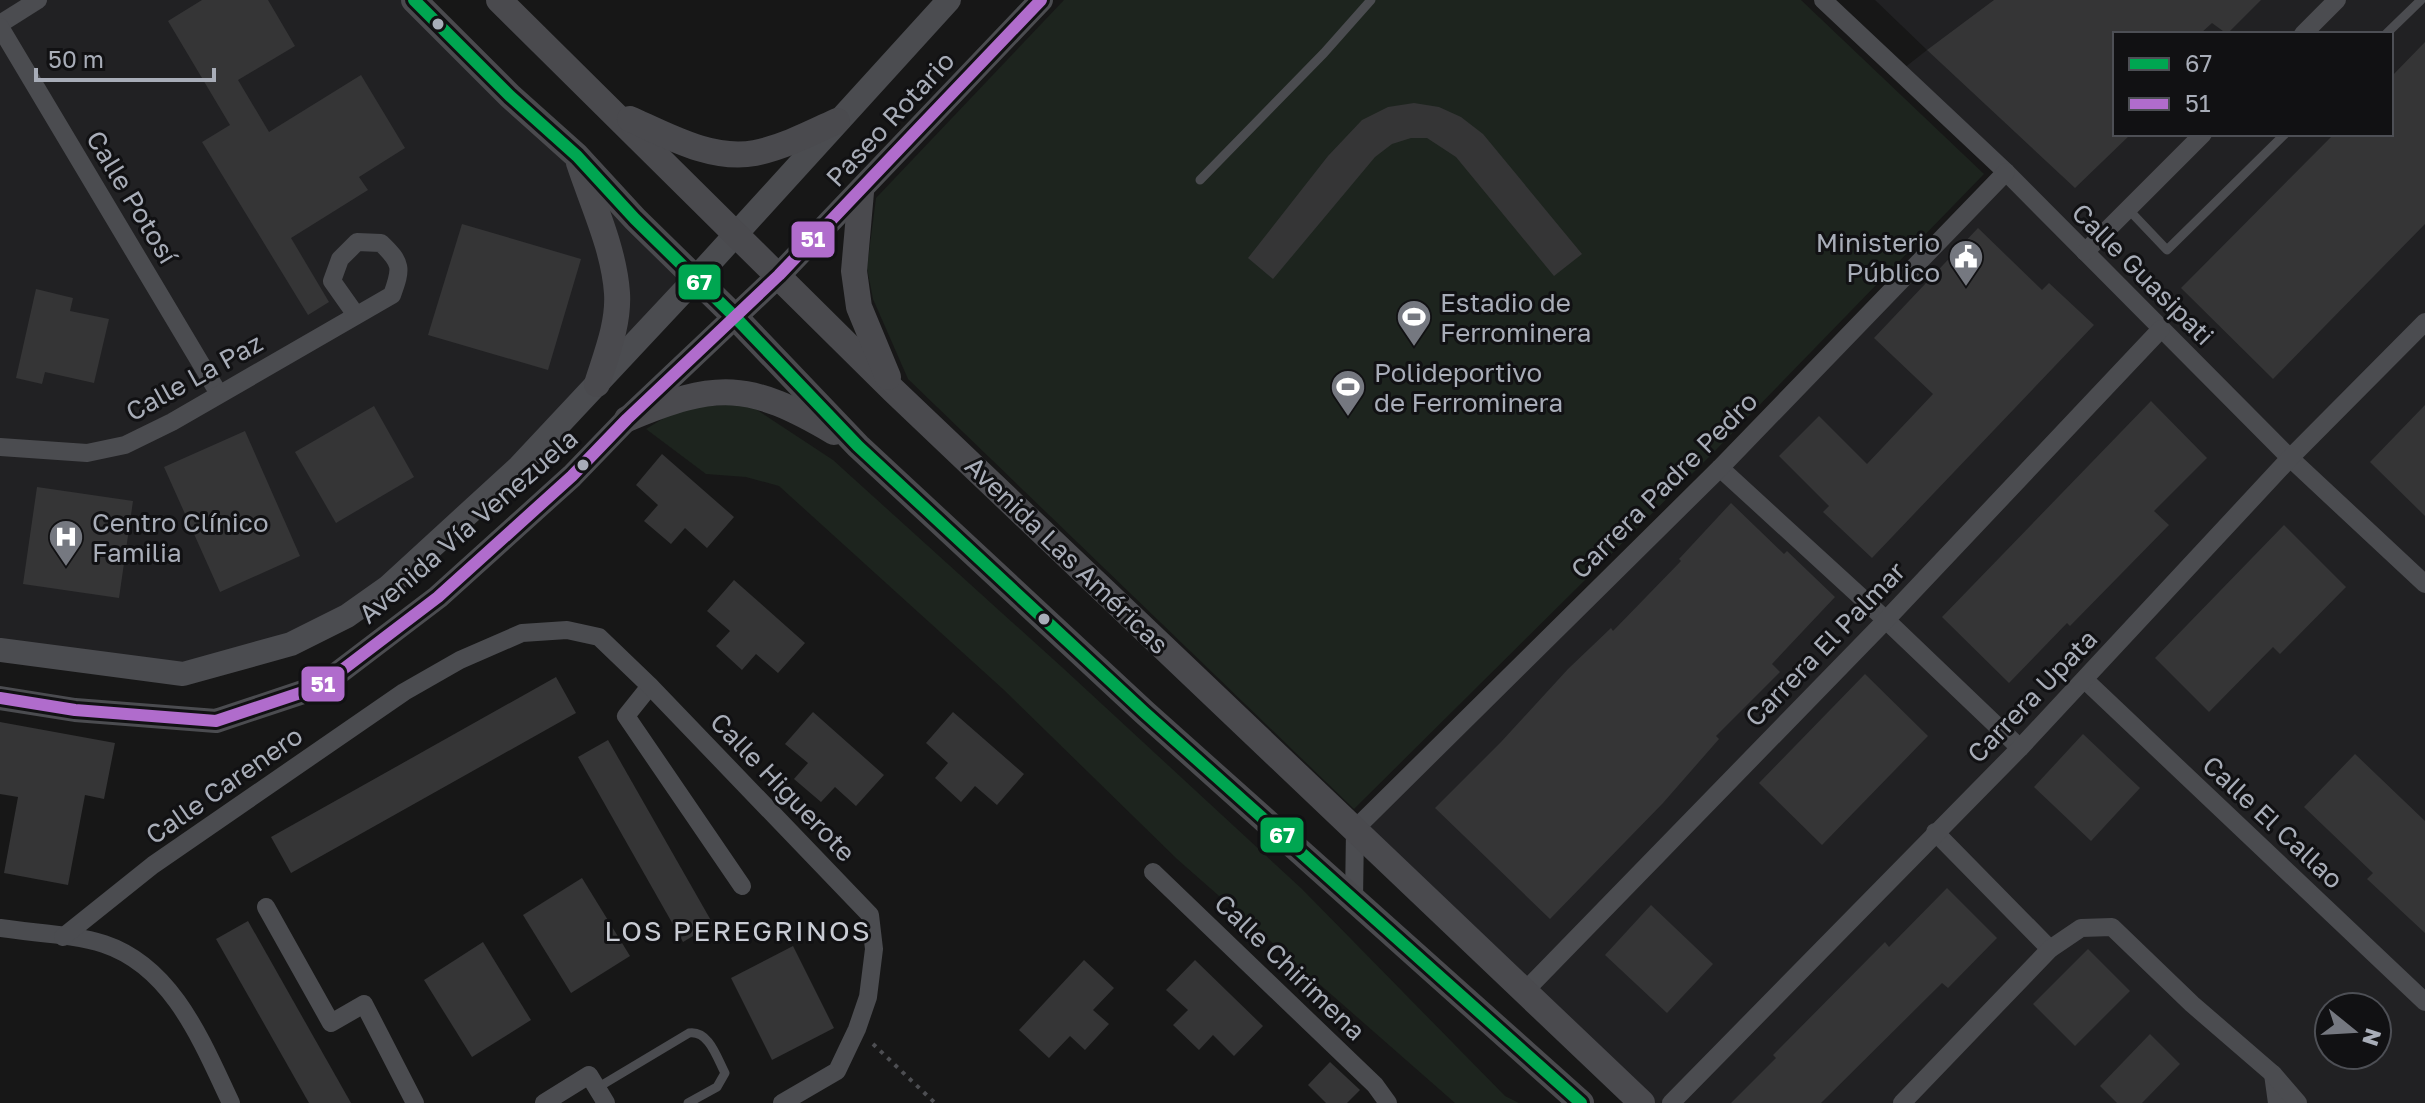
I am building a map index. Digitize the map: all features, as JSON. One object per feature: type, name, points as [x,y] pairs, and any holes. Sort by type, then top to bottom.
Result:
[{"type":"main road","points":[[414,0],[510,96],[577,156],[858,446],[1144,712],[1581,1103]]},
{"type":"main road","name":"Avenida Las Américas","points":[[499,0],[894,391],[1642,1103]]},
{"type":"main road","points":[[613,111],[709,151],[738,153],[753,153],[789,143],[837,121]]},
{"type":"main road","points":[[577,156],[611,260],[617,295],[615,324],[597,384]]},
{"type":"main road","points":[[861,192],[854,271],[859,307],[894,391]]},
{"type":"main road","points":[[627,419],[692,396],[721,391],[753,393],[786,406],[858,446]]},
{"type":"main road","points":[[1540,1066],[1559,1103]]},
{"type":"street","points":[[0,26],[38,0]]},
{"type":"street","name":"Paseo Rotario","points":[[737,233],[949,0]]},
{"type":"street","name":"Paseo Rotario","points":[[779,275],[1041,0]]},
{"type":"street","name":"Calle Guasipati","points":[[1823,0],[2006,172],[2290,458],[2425,584]]},
{"type":"street","points":[[2305,32],[2337,0]]},
{"type":"street","name":"Calle Potosí","points":[[0,26],[219,394]]},
{"type":"street","points":[[2085,252],[2201,136]]},
{"type":"street","name":"Carrera Padre Pedro","points":[[1355,829],[1720,468],[2006,172]]},
{"type":"street","name":"Avenida Vía Venezuela","points":[[0,650],[183,674],[291,644],[347,616],[388,587],[519,467],[737,233]]},
{"type":"street","name":"Avenida Vía Venezuela","points":[[0,698],[75,710],[216,721],[321,686],[438,597],[572,476],[627,419],[779,275]]},
{"type":"street","name":"Calle La Paz","points":[[0,447],[87,453],[125,445],[172,422],[356,315]]},
{"type":"street","name":"Carrera Upata","points":[[1671,1103],[2020,748],[2290,458],[2425,322]]},
{"type":"street","name":"Carrera El Palmar","points":[[1524,992],[1886,620],[2161,329]]},
{"type":"street","points":[[1720,468],[2020,748]]},
{"type":"street","name":"Calle Carenero","points":[[63,937],[153,865],[263,788],[404,692],[460,660],[522,633],[567,630],[599,637]]},
{"type":"street","name":"Calle Higuerote","points":[[599,637],[870,915],[874,949],[868,997],[857,1029],[837,1071],[782,1103]]},
{"type":"street","name":"Calle El Callao","points":[[2085,680],[2425,1002]]},
{"type":"street","points":[[650,686],[626,716],[742,886]]},
{"type":"street","points":[[1354,900],[1355,829]]},
{"type":"street","points":[[1935,832],[2050,949]]},
{"type":"street","name":"Calle Chirimena","points":[[1153,872],[1375,1085],[1388,1103]]},
{"type":"street","points":[[266,907],[331,1023],[364,1004],[415,1103]]},
{"type":"street","points":[[1902,1103],[2050,949],[2081,928],[2112,927],[2192,1004],[2273,1074],[2298,1103]]},
{"type":"street","points":[[0,928],[103,944],[145,964],[193,1023],[231,1103]]},
{"type":"street","points":[[2273,1074],[2277,1103]]},
{"type":"street","points":[[544,1103],[589,1075],[601,1096]]},
{"type":"lane","points":[[1200,180],[1324,53],[1371,0]]},
{"type":"lane","points":[[2388,32],[2421,0]]},
{"type":"lane","points":[[2128,209],[2167,250],[2283,136]]},
{"type":"lane","points":[[601,1096],[689,1033],[697,1032],[705,1037],[725,1073],[717,1087],[688,1103]]},
{"type":"path","points":[[857,1029],[935,1103]]},
{"type":"shaded area","points":[[0,0],[414,0],[696,278],[519,467],[347,616],[183,674],[0,650]]},
{"type":"shaded area","name":"Polideportivo de Ferrominera","points":[[1064,0],[1801,0],[1984,174],[1709,457],[1354,809],[908,379],[873,299],[867,268],[876,198]]},
{"type":"shaded area","points":[[1875,0],[2425,0],[2425,1103],[1642,1103],[1355,829],[2006,172],[1899,72],[1927,50]]},
{"type":"shaded area","points":[[748,404],[833,460],[1064,669],[1302,889],[1505,1096],[1519,1103],[1455,1103],[1177,859],[1004,690],[779,486],[746,477],[706,474],[646,429],[682,407]]},
{"type":"building","points":[[202,0],[268,0],[295,46],[238,80],[269,132],[361,75],[405,148],[359,177],[368,190],[291,238],[329,302],[308,315],[202,142],[230,125],[168,21]]},
{"type":"building","points":[[1994,0],[2261,0],[2229,32],[2212,23],[2202,32],[2113,32],[2113,136],[2129,136],[2075,188],[1927,50]]},
{"type":"building","points":[[2425,42],[2425,224],[2273,379],[2181,288],[2332,136],[2393,136],[2393,75]]},
{"type":"building","points":[[1414,103],[1439,107],[1461,117],[1483,134],[1582,254],[1554,276],[1456,157],[1427,138],[1411,138],[1392,144],[1375,157],[1273,279],[1248,258],[1328,156],[1362,120],[1388,107]]},
{"type":"building","points":[[462,224],[581,259],[548,370],[428,335]]},
{"type":"building","points":[[1978,228],[2042,290],[2049,283],[2094,325],[1872,558],[1823,512],[1829,506],[1779,456],[1819,416],[1867,464],[1933,394],[1874,338]]},
{"type":"building","points":[[36,289],[73,298],[70,311],[109,319],[94,383],[45,372],[42,384],[16,378]]},
{"type":"building","points":[[2151,401],[2207,458],[2154,511],[2169,525],[2009,683],[1942,617]]},
{"type":"building","points":[[2425,405],[2425,516],[2370,462]]},
{"type":"building","points":[[374,406],[414,477],[336,523],[295,452]]},
{"type":"building","points":[[245,431],[300,556],[220,592],[164,467]]},
{"type":"building","points":[[662,454],[734,517],[707,548],[685,528],[671,544],[644,521],[658,505],[636,485]]},
{"type":"building","points":[[37,487],[133,501],[119,598],[23,584]]},
{"type":"building","points":[[1731,503],[1835,597],[1772,664],[1780,672],[1716,736],[1719,739],[1663,803],[1550,919],[1435,808],[1568,669],[1611,628],[1613,631],[1681,561],[1679,559]]},
{"type":"building","points":[[2284,525],[2346,587],[2280,654],[2273,647],[2209,712],[2155,658]]},
{"type":"building","points":[[734,580],[805,643],[778,673],[756,654],[742,670],[716,646],[730,631],[707,611]]},
{"type":"building","points":[[1865,674],[1928,736],[1822,845],[1759,783]]},
{"type":"building","points":[[556,677],[576,713],[291,873],[271,837]]},
{"type":"building","points":[[813,712],[884,775],[856,806],[835,787],[821,802],[794,779],[808,763],[785,744]]},
{"type":"building","points":[[953,712],[1024,774],[997,805],[975,786],[961,802],[935,778],[948,763],[926,743]]},
{"type":"building","points":[[0,722],[115,743],[104,799],[85,795],[68,885],[4,873],[18,797],[0,794]]},
{"type":"building","points":[[2083,734],[2140,788],[2091,841],[2034,787]]},
{"type":"building","points":[[608,740],[713,924],[683,942],[578,757]]},
{"type":"building","points":[[2355,754],[2425,821],[2425,933],[2367,879],[2373,873],[2304,807]]},
{"type":"building","points":[[582,878],[630,956],[571,993],[523,915]]},
{"type":"building","points":[[1947,888],[1997,938],[1948,988],[1942,983],[1821,1103],[1731,1103],[1776,1058],[1773,1055],[1885,942],[1889,947]]},
{"type":"building","points":[[1651,905],[1713,964],[1667,1013],[1605,955]]},
{"type":"building","points":[[248,921],[351,1103],[309,1103],[216,939]]},
{"type":"building","points":[[483,942],[531,1020],[472,1057],[424,980]]},
{"type":"building","points":[[793,946],[834,1028],[772,1060],[731,978]]},
{"type":"building","points":[[2088,949],[2130,991],[2075,1046],[2033,1004]]},
{"type":"building","points":[[1084,960],[1114,988],[1093,1010],[1109,1024],[1085,1050],[1070,1036],[1049,1058],[1019,1030]]},
{"type":"building","points":[[1195,960],[1263,1026],[1234,1056],[1213,1035],[1199,1050],[1173,1025],[1188,1010],[1166,990]]},
{"type":"building","points":[[2150,1034],[2180,1064],[2142,1103],[2117,1103],[2100,1086]]},
{"type":"building","points":[[1330,1062],[1360,1090],[1347,1103],[1326,1103],[1308,1085]]},
{"type":"transit line","name":"67","points":[[414,0],[510,96],[577,156],[858,446],[1144,712],[1581,1103]]},
{"type":"transit line","name":"51","points":[[0,698],[75,710],[216,721],[321,686],[438,597],[572,476],[627,419],[779,275],[1041,0]]},
{"type":"place","name":"Ministerio Público","points":[[1966,288]]},
{"type":"place","name":"Estadio de Ferrominera","points":[[1414,348]]},
{"type":"place","name":"Polideportivo de Ferrominera","points":[[1348,418]]},
{"type":"place","name":"Centro Clínico Familia","points":[[66,568]]},
{"type":"district","name":"LOS PEREGRINOS","points":[[738,930]]}]
